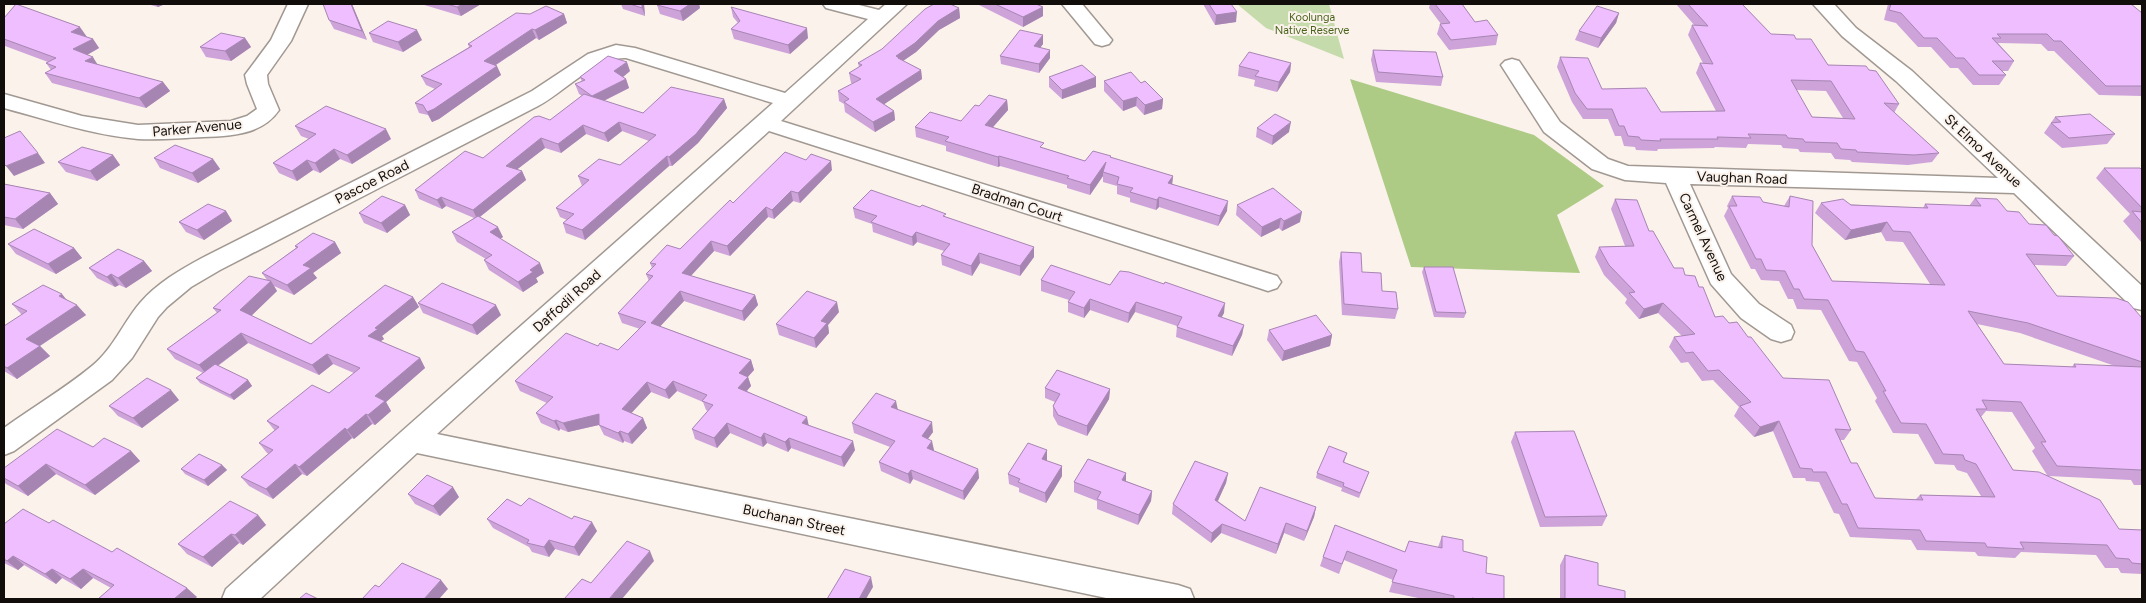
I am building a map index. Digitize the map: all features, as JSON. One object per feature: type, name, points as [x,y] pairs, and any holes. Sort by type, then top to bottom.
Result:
[{"type":"street","name":"Parker Avenue","points":[[4,101],[85,122],[129,131],[158,132],[218,129],[252,123],[268,110],[268,105],[256,81],[256,75],[281,40],[298,4]]},
{"type":"street","points":[[833,4],[889,10]]},
{"type":"street","points":[[1072,4],[1102,40]]},
{"type":"street","name":"St Elmo Avenue","points":[[1823,4],[1849,32],[1904,76],[2142,301]]},
{"type":"street","name":"Daffodil Road","points":[[238,599],[411,440],[889,10]]},
{"type":"street","name":"Pascoe Road","points":[[4,443],[102,373],[122,351],[149,310],[182,281],[211,264],[540,96],[602,54],[616,51],[634,53],[788,101]]},
{"type":"street","name":"Vaughan Road","points":[[1512,65],[1552,127],[1600,164],[1625,173],[2020,186]]},
{"type":"street","name":"Bradman Court","points":[[765,123],[1268,282]]},
{"type":"street","name":"Carmel Avenue","points":[[1675,176],[1720,278],[1750,311],[1781,332]]},
{"type":"street","name":"Buchanan Street","points":[[411,440],[1178,599]]},
{"type":"green space","name":"Koolunga Native Reserve","points":[[1237,4],[1329,4],[1344,59],[1266,28]]},
{"type":"green space","points":[[1350,79],[1534,135],[1604,186],[1557,215],[1580,273],[1411,267]]},
{"type":"building","points":[[16,4],[80,27],[71,32],[93,39],[73,49],[93,57],[85,61],[163,82],[139,98],[45,73],[56,67],[46,63],[56,58],[4,39],[4,18]]},
{"type":"building","points":[[323,4],[351,4],[362,31],[329,20]]},
{"type":"building","points":[[447,4],[463,4],[457,7]]},
{"type":"building","points":[[630,4],[642,4],[642,8]]},
{"type":"building","points":[[690,4],[680,11],[657,5]]},
{"type":"building","points":[[934,4],[950,4],[959,8],[938,21],[915,43],[896,56],[921,70],[876,99],[894,111],[873,122],[844,102],[849,99],[838,91],[861,79],[849,73],[862,65],[858,63],[882,49],[925,9]]},
{"type":"building","points":[[995,4],[1036,4],[1043,7],[1023,17]]},
{"type":"building","points":[[1209,4],[1231,4],[1237,12],[1216,15]]},
{"type":"building","points":[[1435,4],[1462,4],[1475,22],[1487,20],[1498,35],[1451,40],[1440,24],[1450,23]]},
{"type":"building","points":[[1688,4],[1742,4],[1771,34],[1794,35],[1796,39],[1811,39],[1828,65],[1866,66],[1869,70],[1876,71],[1899,104],[1884,103],[1939,153],[1914,155],[1857,152],[1856,150],[1841,149],[1837,143],[1805,142],[1803,139],[1788,138],[1786,135],[1748,134],[1751,138],[1717,137],[1718,139],[1641,140],[1639,137],[1628,136],[1624,126],[1619,126],[1612,109],[1587,109],[1575,93],[1560,57],[1588,58],[1602,89],[1646,88],[1661,112],[1725,111],[1700,63],[1713,64],[1692,25],[1708,26]],"holes":[[[1791,80],[1831,81],[1855,119],[1812,117]]]},
{"type":"building","points":[[1891,4],[2131,4],[2142,13],[2142,86],[2106,86],[2061,41],[2054,41],[2047,34],[1997,34],[2001,38],[1992,38],[2014,61],[1992,61],[2006,75],[1979,75],[1964,58],[1956,58],[1937,38],[1924,38],[1901,13],[1889,10]]},
{"type":"building","points":[[546,6],[564,14],[535,30],[532,29],[484,61],[497,66],[434,109],[427,112],[423,105],[415,103],[442,84],[421,76],[472,46],[468,44],[516,13],[530,14]]},
{"type":"building","points":[[1597,6],[1619,13],[1601,38],[1579,31]]},
{"type":"building","points":[[731,7],[807,28],[788,45],[731,29],[740,21]]},
{"type":"building","points":[[388,21],[417,30],[398,42],[369,33]]},
{"type":"building","points":[[1020,30],[1043,35],[1034,46],[1050,50],[1039,64],[1000,56]]},
{"type":"building","points":[[221,33],[245,38],[225,51],[200,47]]},
{"type":"building","points":[[1373,50],[1436,52],[1443,77],[1378,72]]},
{"type":"building","points":[[1249,52],[1291,63],[1279,82],[1255,76],[1259,71],[1239,66]]},
{"type":"building","points":[[608,56],[627,62],[614,71],[626,79],[592,96],[575,84],[585,80],[580,77]]},
{"type":"building","points":[[1082,65],[1096,77],[1062,90],[1049,77]]},
{"type":"building","points":[[1131,72],[1141,83],[1145,81],[1163,99],[1145,105],[1137,97],[1123,101],[1104,81]]},
{"type":"building","points":[[671,87],[724,99],[696,134],[669,157],[667,156],[582,230],[563,223],[574,214],[556,208],[589,180],[578,176],[599,159],[620,165],[656,135],[619,122],[604,133],[583,125],[558,144],[541,138],[506,166],[522,171],[473,210],[441,197],[437,200],[415,190],[465,151],[483,158],[534,117],[539,116],[550,120],[584,94],[643,113]]},
{"type":"building","points":[[989,95],[1007,100],[985,125],[1044,143],[1040,147],[1085,161],[1093,151],[1111,156],[1173,176],[1168,183],[1228,201],[1220,216],[1159,197],[1157,200],[1130,192],[1133,188],[1117,184],[1119,177],[1103,172],[1106,162],[1090,185],[1067,178],[1069,176],[945,141],[949,137],[915,127],[930,112],[961,121],[975,105],[979,106]]},
{"type":"building","points":[[326,106],[386,129],[347,155],[334,149],[315,163],[307,160],[292,171],[273,163],[316,134],[295,126]]},
{"type":"building","points":[[1275,114],[1291,122],[1273,136],[1257,128]]},
{"type":"building","points":[[2090,114],[2115,134],[2069,138],[2051,123],[2061,122],[2055,117]]},
{"type":"building","points":[[20,131],[38,153],[6,166],[4,164],[4,138]]},
{"type":"building","points":[[175,145],[213,159],[192,173],[154,158]]},
{"type":"building","points":[[82,147],[113,155],[90,171],[58,162]]},
{"type":"building","points":[[785,152],[806,160],[811,154],[831,161],[798,193],[791,191],[772,210],[766,207],[727,246],[711,241],[682,273],[755,295],[742,311],[680,291],[651,323],[751,360],[739,373],[748,377],[738,388],[807,417],[802,423],[853,441],[841,457],[789,438],[785,442],[764,433],[761,438],[727,423],[714,438],[692,429],[713,405],[702,401],[707,395],[673,381],[665,390],[647,382],[622,409],[643,418],[628,434],[620,431],[618,433],[599,425],[599,414],[563,423],[536,413],[553,397],[515,381],[566,333],[598,346],[600,343],[618,350],[646,322],[618,313],[653,276],[646,274],[656,264],[650,263],[667,245],[680,249],[730,200],[733,203]]},
{"type":"building","points":[[2104,168],[2140,168],[2142,170],[2142,208]]},
{"type":"building","points":[[4,184],[50,193],[15,219],[4,217]]},
{"type":"building","points":[[1273,188],[1302,212],[1284,221],[1281,218],[1262,227],[1237,205]]},
{"type":"building","points":[[871,190],[920,207],[922,205],[946,214],[943,216],[1034,247],[1020,266],[979,253],[971,266],[941,255],[950,244],[916,232],[912,237],[871,222],[877,216],[853,208]]},
{"type":"building","points":[[382,196],[405,205],[381,223],[359,213]]},
{"type":"building","points":[[1732,196],[1760,197],[1763,202],[1789,207],[1790,196],[1813,201],[1812,245],[1832,281],[1945,285],[1910,232],[1893,231],[1887,222],[1851,230],[1821,203],[1843,199],[1851,205],[1928,208],[1925,204],[1981,206],[1975,198],[1997,199],[2007,211],[2019,212],[2029,224],[2046,225],[2054,235],[2058,236],[2074,256],[2026,254],[2057,296],[2116,298],[2128,302],[2142,318],[2142,362],[2028,323],[1968,311],[2004,364],[2076,367],[2074,364],[2142,367],[2142,472],[2141,470],[2057,466],[2041,442],[2046,442],[2021,402],[1982,400],[1987,409],[1976,409],[2013,470],[2039,472],[2100,500],[2119,529],[2142,530],[2142,564],[2132,563],[2129,559],[2116,558],[2107,545],[2020,542],[2024,549],[1987,547],[1985,543],[1926,541],[1920,530],[1858,528],[1847,504],[1842,504],[1826,472],[1813,472],[1812,469],[1800,468],[1779,421],[1760,427],[1740,406],[1751,402],[1719,370],[1708,371],[1693,352],[1686,353],[1674,337],[1695,334],[1663,303],[1644,309],[1629,293],[1635,292],[1609,265],[1599,247],[1634,246],[1615,199],[1637,200],[1649,231],[1653,231],[1674,268],[1683,268],[1685,275],[1695,276],[1699,287],[1703,287],[1715,317],[1723,316],[1729,323],[1737,322],[1783,378],[1829,380],[1851,430],[1835,429],[1851,463],[1857,463],[1875,498],[1923,500],[1920,495],[1995,497],[1976,464],[1965,460],[1963,455],[1943,454],[1926,424],[1901,423],[1864,352],[1856,351],[1828,300],[1804,299],[1799,289],[1794,289],[1785,271],[1766,270],[1761,259],[1756,259],[1729,206],[1737,206]]},
{"type":"building","points":[[208,204],[226,211],[197,230],[179,222]]},
{"type":"building","points":[[2132,211],[2142,212],[2142,223]]},
{"type":"building","points":[[478,216],[498,227],[490,232],[540,263],[530,270],[533,272],[518,282],[484,260],[492,255],[452,232]]},
{"type":"building","points":[[34,229],[74,248],[48,264],[8,244]]},
{"type":"building","points":[[313,233],[335,242],[303,265],[311,268],[287,285],[262,273],[298,247],[295,246]]},
{"type":"building","points":[[118,249],[144,261],[118,278],[111,274],[107,277],[89,268]]},
{"type":"building","points":[[1341,252],[1361,253],[1362,272],[1381,273],[1382,291],[1396,292],[1398,309],[1344,304]]},
{"type":"building","points":[[1051,265],[1110,285],[1120,271],[1129,272],[1164,284],[1165,282],[1225,303],[1218,316],[1244,325],[1233,346],[1177,327],[1182,317],[1136,302],[1129,313],[1090,299],[1084,308],[1068,302],[1075,292],[1041,280]]},
{"type":"building","points":[[1424,267],[1453,267],[1466,313],[1436,312]]},
{"type":"building","points":[[249,276],[271,281],[240,310],[311,344],[385,285],[413,297],[368,336],[420,358],[375,396],[385,401],[347,430],[345,428],[299,467],[295,464],[266,489],[241,477],[273,450],[259,443],[279,427],[267,421],[312,385],[329,393],[360,368],[327,354],[312,365],[241,333],[199,365],[167,349],[221,310],[213,308]]},
{"type":"building","points":[[442,283],[496,305],[472,325],[418,303]]},
{"type":"building","points":[[43,285],[62,294],[59,296],[77,305],[26,339],[40,346],[7,368],[4,366],[4,326],[27,311],[12,304]]},
{"type":"building","points":[[807,291],[837,302],[821,321],[827,323],[814,338],[776,324]]},
{"type":"building","points":[[1316,315],[1332,335],[1284,351],[1269,330]]},
{"type":"building","points":[[215,364],[248,380],[230,395],[196,378]]},
{"type":"building","points":[[1057,370],[1110,389],[1087,426],[1058,415],[1053,406],[1060,394],[1045,388]]},
{"type":"building","points":[[147,378],[171,390],[133,418],[109,406]]},
{"type":"building","points":[[876,393],[896,401],[891,407],[932,422],[922,436],[932,441],[927,448],[978,469],[963,491],[911,470],[908,474],[879,462],[895,441],[852,423]]},
{"type":"building","points":[[57,429],[93,447],[104,438],[131,451],[85,485],[46,464],[18,486],[4,478],[4,468]]},
{"type":"building","points":[[1574,431],[1607,516],[1545,517],[1515,432]]},
{"type":"building","points":[[1028,443],[1047,450],[1042,459],[1062,466],[1045,493],[1018,482],[1020,479],[1008,474]]},
{"type":"building","points":[[1329,446],[1347,453],[1343,462],[1369,472],[1360,493],[1343,486],[1344,483],[1317,473]]},
{"type":"building","points":[[199,454],[222,465],[204,480],[181,469]]},
{"type":"building","points":[[1088,459],[1126,473],[1122,480],[1152,491],[1139,515],[1097,499],[1101,492],[1074,482]]},
{"type":"building","points":[[1195,461],[1228,473],[1215,500],[1245,521],[1260,487],[1316,507],[1307,531],[1286,523],[1278,544],[1222,524],[1212,533],[1173,504]]},
{"type":"building","points":[[427,475],[453,487],[433,506],[408,494]]},
{"type":"building","points":[[529,498],[572,519],[574,516],[592,522],[574,547],[549,540],[544,547],[527,543],[529,540],[487,519],[507,499],[521,506]]},
{"type":"building","points":[[230,501],[258,515],[235,535],[231,534],[203,557],[178,544]]},
{"type":"building","points":[[23,509],[49,523],[53,520],[112,552],[117,548],[187,588],[174,599],[98,599],[114,585],[83,569],[70,579],[52,569],[45,574],[13,556],[7,561],[4,559],[4,524]]},
{"type":"building","points":[[1335,525],[1405,552],[1409,541],[1442,548],[1442,536],[1463,540],[1463,551],[1487,557],[1486,573],[1504,576],[1504,599],[1454,599],[1454,596],[1392,582],[1397,570],[1347,551],[1342,564],[1323,557]]},
{"type":"building","points":[[627,541],[650,551],[609,599],[564,599],[582,579],[591,583]]},
{"type":"building","points":[[1565,555],[1598,563],[1598,585],[1625,591],[1625,599],[1565,599]]},
{"type":"building","points":[[402,563],[441,580],[424,599],[362,599],[375,585],[379,587]]},
{"type":"building","points":[[845,569],[871,577],[859,599],[827,599]]},
{"type":"building","points":[[306,593],[318,599],[299,599]]}]
